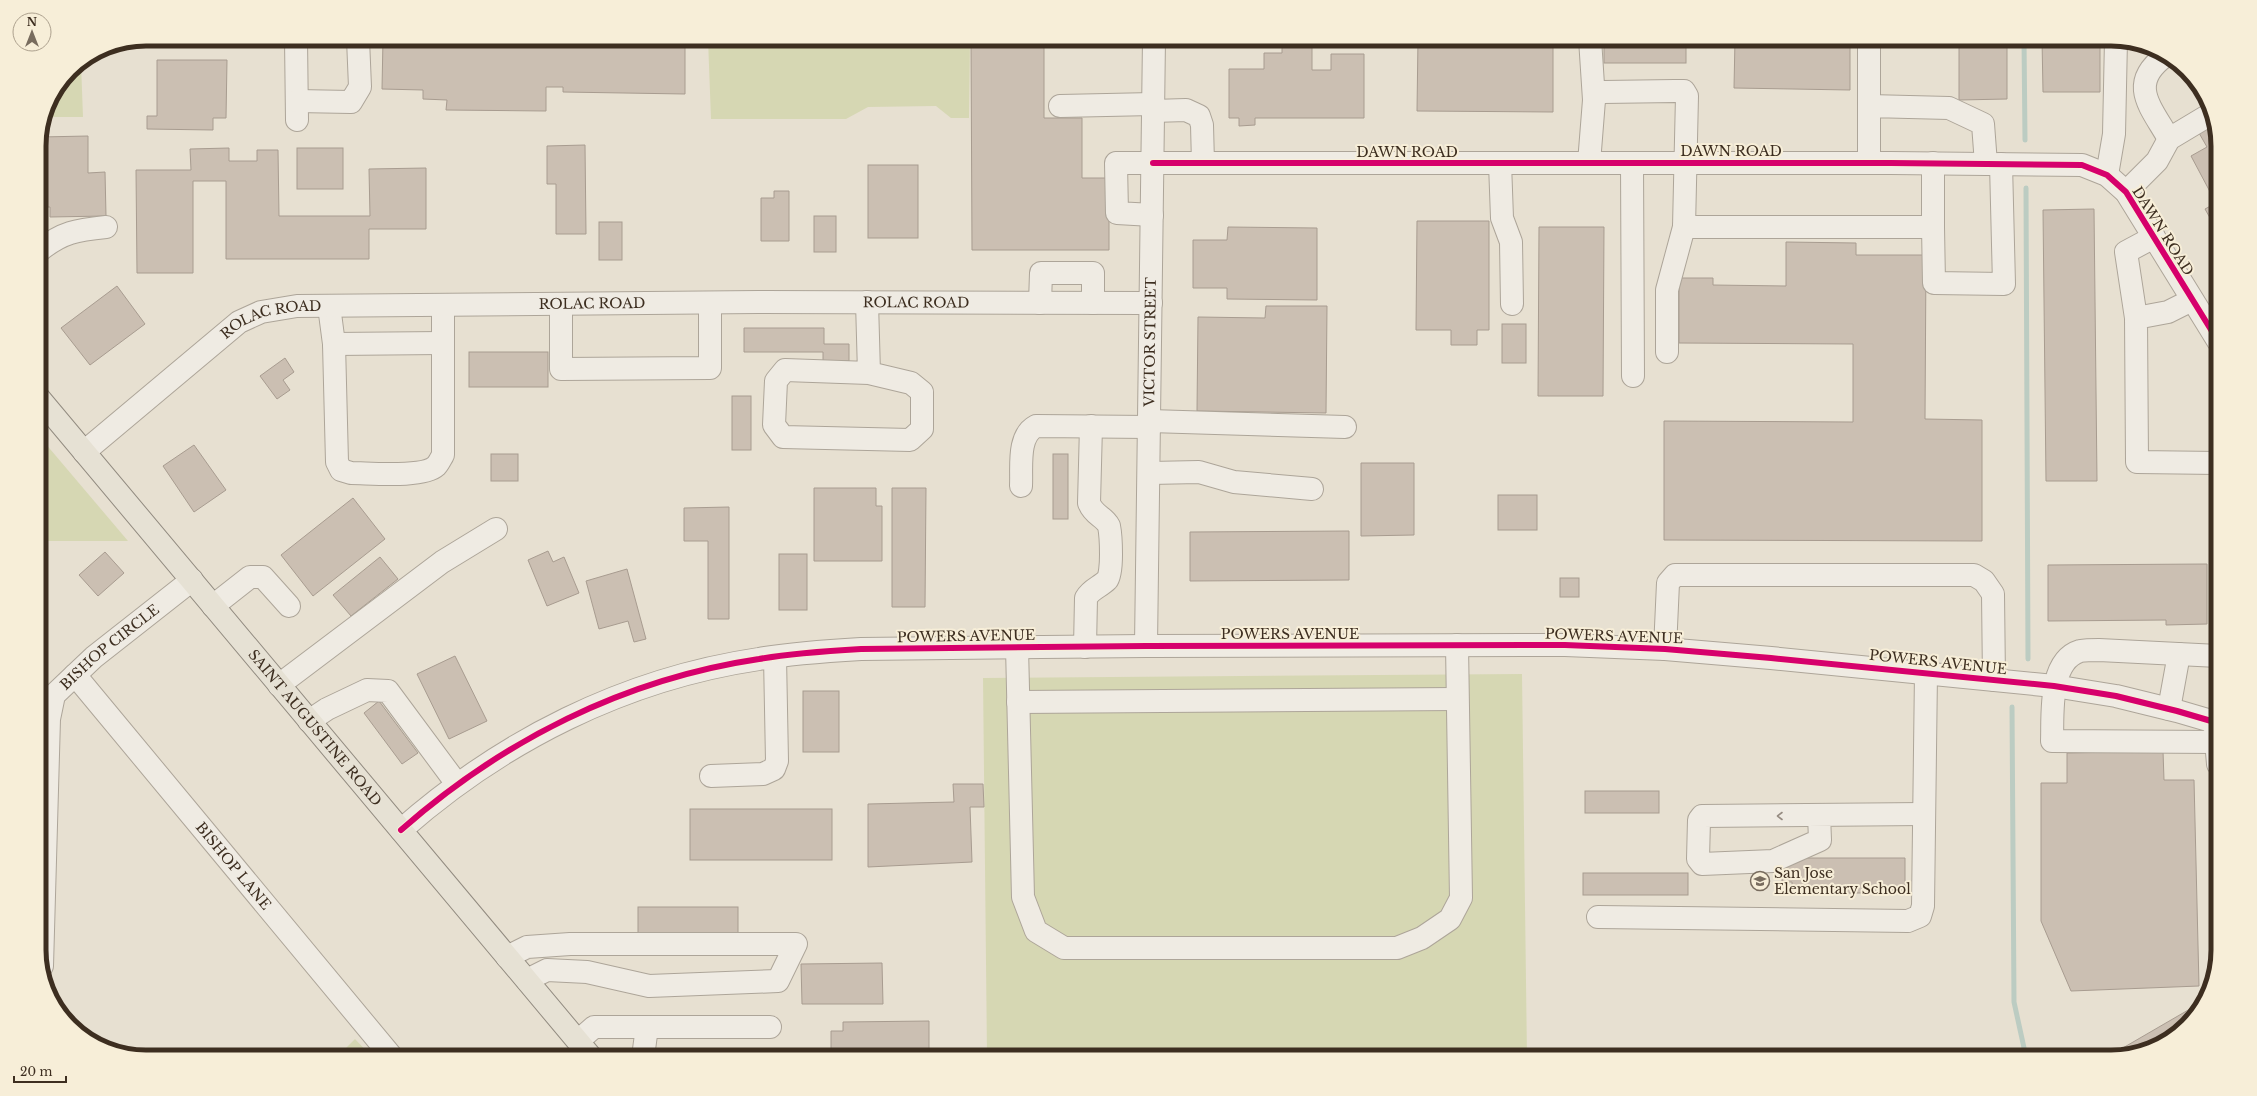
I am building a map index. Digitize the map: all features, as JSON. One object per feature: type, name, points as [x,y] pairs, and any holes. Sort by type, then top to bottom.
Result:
[{"type":"main road","name":"SAINT AUGUSTINE ROAD","points":[[46,406],[586,1050]]},
{"type":"street","points":[[296,46],[297,111],[351,102],[360,87],[358,46]]},
{"type":"street","name":"VICTOR STREET","points":[[1146,646],[1150,473],[1154,46]]},
{"type":"street","points":[[1589,163],[1594,100],[1590,46]]},
{"type":"street","points":[[1869,46],[1869,163]]},
{"type":"street","points":[[2106,175],[2114,134],[2116,46]]},
{"type":"street","points":[[2161,60],[2148,71],[2144,94],[2169,139]]},
{"type":"street","points":[[1594,100],[1598,94],[1602,92],[1684,91],[1687,96],[1684,226],[1667,290],[1667,352]]},
{"type":"street","points":[[1060,106],[1186,110],[1200,116],[1202,126],[1203,163]]},
{"type":"street","points":[[1869,106],[1949,108],[1983,124],[1994,164],[2004,284],[1934,283],[1933,163]]},
{"type":"street","points":[[2126,192],[2157,161],[2169,139],[2207,116]]},
{"type":"street","name":"DAWN ROAD","points":[[1152,215],[1117,214],[1116,163],[1933,163],[2082,165],[2106,175],[2126,192],[2211,330]]},
{"type":"street","points":[[1500,163],[1502,218],[1511,242],[1512,304]]},
{"type":"street","points":[[1632,163],[1633,376]]},
{"type":"street","points":[[1684,226],[1933,227]]},
{"type":"street","points":[[46,246],[66,233],[82,229],[106,227]]},
{"type":"street","points":[[2154,237],[2126,252],[2136,318],[2137,462],[2211,463]]},
{"type":"street","points":[[1040,303],[1041,273],[1093,272],[1093,303]]},
{"type":"street","points":[[2136,318],[2168,312],[2192,300]]},
{"type":"street","points":[[867,302],[869,373]]},
{"type":"street","name":"ROLAC ROAD","points":[[84,452],[239,322],[273,308],[329,306],[867,302],[1151,303]]},
{"type":"street","points":[[560,304],[561,369],[710,368],[710,303]]},
{"type":"street","points":[[329,306],[334,344],[337,462],[341,470],[351,473],[416,472],[429,470],[436,466],[443,455],[443,305]]},
{"type":"street","points":[[334,344],[442,343]]},
{"type":"street","points":[[785,370],[869,373],[911,382],[922,392],[922,429],[910,440],[783,437],[774,425],[776,381],[785,370]]},
{"type":"street","points":[[1021,486],[1024,441],[1030,429],[1048,424],[1091,426],[1150,424],[1345,427]]},
{"type":"street","points":[[1085,646],[1086,598],[1089,592],[1108,579],[1110,572],[1109,526],[1107,522],[1092,512],[1089,503],[1091,426]]},
{"type":"street","points":[[1150,473],[1199,472],[1234,482],[1312,489]]},
{"type":"street","points":[[279,685],[442,562],[496,529]]},
{"type":"street","points":[[1665,649],[1668,583],[1675,575],[1974,575],[1984,580],[1993,594],[1994,680]]},
{"type":"street","points":[[213,606],[250,577],[263,577],[289,606]]},
{"type":"street","name":"BISHOP CIRCLE","points":[[46,825],[49,719],[54,695],[94,657],[192,580]]},
{"type":"street","points":[[1017,647],[1023,897],[1036,931],[1064,948],[1397,948],[1422,938],[1450,919],[1461,898],[1456,645]]},
{"type":"street","name":"POWERS AVENUE","points":[[401,830],[457,784],[504,752],[580,712],[626,693],[658,682],[733,664],[775,657],[861,649],[1085,646],[1565,645],[1665,649],[2054,686],[2116,696],[2169,709],[2211,734]]},
{"type":"street","points":[[2211,656],[2099,650],[2080,651],[2069,657],[2054,686],[2052,741],[2211,738]]},
{"type":"street","points":[[2169,709],[2179,654]]},
{"type":"street","points":[[710,776],[763,774],[774,769],[777,761],[775,657]]},
{"type":"street","points":[[1598,917],[1908,921],[1920,916],[1923,906],[1926,674]]},
{"type":"street","name":"BISHOP LANE","points":[[75,675],[386,1050]]},
{"type":"street","points":[[310,721],[327,709],[367,690],[388,691],[457,784]]},
{"type":"street","points":[[1018,702],[1457,699]]},
{"type":"street","points":[[1819,815],[1820,840],[1773,861],[1702,864],[1698,859],[1699,820],[1702,816],[1924,814]]},
{"type":"street","points":[[508,957],[527,947],[570,944],[796,944],[778,981],[649,986],[587,972],[547,970],[527,980]]},
{"type":"street","points":[[578,1040],[594,1027],[770,1027]]},
{"type":"street","points":[[645,1050],[647,1027]]},
{"type":"green space","points":[[708,46],[970,46],[969,118],[951,118],[936,106],[868,107],[846,119],[711,119]]},
{"type":"green space","points":[[81,70],[83,117],[50,117],[59,96],[71,80]]},
{"type":"green space","points":[[46,444],[128,541],[46,541]]},
{"type":"green space","points":[[1522,674],[1527,1050],[987,1050],[983,678]]},
{"type":"green space","points":[[355,1039],[365,1050],[344,1050]]},
{"type":"building","points":[[383,46],[685,46],[685,94],[563,92],[563,87],[546,87],[546,111],[446,110],[447,100],[423,99],[423,90],[382,89]]},
{"type":"building","points":[[971,46],[1044,46],[1044,118],[1082,118],[1082,178],[1109,178],[1109,250],[972,250]]},
{"type":"building","points":[[1282,46],[1312,46],[1312,70],[1331,70],[1331,54],[1364,54],[1364,118],[1255,118],[1255,125],[1239,126],[1239,118],[1229,118],[1229,69],[1264,69],[1264,53],[1282,53]]},
{"type":"building","points":[[1418,46],[1553,46],[1553,112],[1417,111]]},
{"type":"building","points":[[1604,46],[1686,46],[1686,63],[1604,63]]},
{"type":"building","points":[[1735,46],[1850,46],[1850,90],[1734,88]]},
{"type":"building","points":[[1959,46],[2007,46],[2007,99],[1959,100]]},
{"type":"building","points":[[2042,46],[2100,46],[2100,92],[2043,92]]},
{"type":"building","points":[[157,60],[227,60],[226,118],[213,118],[213,130],[147,129],[147,116],[157,116]]},
{"type":"building","points":[[2209,127],[2211,140],[2211,194],[2191,156],[2207,147],[2199,133]]},
{"type":"building","points":[[88,136],[88,173],[105,172],[106,216],[50,217],[50,207],[46,207],[46,137]]},
{"type":"building","points":[[585,145],[586,234],[556,234],[556,184],[547,184],[547,146]]},
{"type":"building","points":[[229,148],[229,161],[257,161],[257,150],[278,150],[279,216],[370,216],[369,169],[426,168],[426,229],[369,229],[369,259],[226,259],[226,181],[193,181],[193,273],[137,273],[136,170],[191,170],[190,149]]},
{"type":"building","points":[[297,148],[343,148],[343,189],[297,189]]},
{"type":"building","points":[[868,165],[918,165],[918,238],[868,238]]},
{"type":"building","points":[[774,191],[789,191],[789,241],[761,241],[761,198],[774,198]]},
{"type":"building","points":[[2211,206],[2211,220],[2205,209]]},
{"type":"building","points":[[2094,209],[2097,481],[2046,481],[2043,210]]},
{"type":"building","points":[[814,216],[836,216],[836,252],[814,252]]},
{"type":"building","points":[[1417,221],[1489,221],[1489,330],[1477,330],[1477,345],[1451,345],[1451,330],[1416,330]]},
{"type":"building","points":[[599,222],[622,222],[622,260],[599,260]]},
{"type":"building","points":[[1228,227],[1317,228],[1317,300],[1227,299],[1227,288],[1193,288],[1193,240],[1227,240]]},
{"type":"building","points":[[1539,227],[1604,227],[1603,396],[1538,396]]},
{"type":"building","points":[[1786,242],[1856,243],[1856,255],[1926,255],[1925,419],[1982,420],[1982,541],[1664,540],[1664,421],[1853,422],[1853,344],[1679,343],[1679,278],[1713,278],[1713,285],[1786,286]]},
{"type":"building","points":[[117,286],[145,324],[90,365],[61,328]]},
{"type":"building","points":[[1266,306],[1327,306],[1326,413],[1197,411],[1198,317],[1265,318]]},
{"type":"building","points":[[1502,324],[1526,324],[1526,363],[1502,363]]},
{"type":"building","points":[[744,328],[824,328],[824,344],[849,344],[849,361],[823,361],[823,352],[744,352]]},
{"type":"building","points":[[469,352],[548,352],[548,387],[469,387]]},
{"type":"building","points":[[285,358],[294,372],[283,380],[290,390],[277,399],[260,376]]},
{"type":"building","points":[[732,396],[751,396],[751,450],[732,450]]},
{"type":"building","points":[[194,445],[226,490],[194,512],[163,466]]},
{"type":"building","points":[[491,454],[518,454],[518,481],[491,481]]},
{"type":"building","points":[[1053,454],[1068,454],[1068,519],[1053,519]]},
{"type":"building","points":[[1361,463],[1414,463],[1414,535],[1361,536]]},
{"type":"building","points":[[814,488],[876,488],[876,506],[882,506],[882,561],[814,561]]},
{"type":"building","points":[[892,488],[926,488],[925,607],[892,607]]},
{"type":"building","points":[[1498,495],[1537,495],[1537,530],[1498,530]]},
{"type":"building","points":[[353,498],[385,539],[313,596],[281,555]]},
{"type":"building","points":[[729,507],[729,619],[708,619],[708,541],[684,541],[684,508]]},
{"type":"building","points":[[1349,531],[1349,580],[1190,581],[1190,532]]},
{"type":"building","points":[[548,551],[553,562],[564,557],[579,593],[547,606],[528,560]]},
{"type":"building","points":[[105,552],[124,573],[98,596],[79,575]]},
{"type":"building","points":[[779,554],[807,554],[807,610],[779,610]]},
{"type":"building","points":[[380,557],[398,579],[351,616],[333,595]]},
{"type":"building","points":[[2207,564],[2207,624],[2166,625],[2166,620],[2048,621],[2048,565]]},
{"type":"building","points":[[627,569],[646,639],[634,642],[628,621],[599,629],[586,581]]},
{"type":"building","points":[[1560,578],[1579,578],[1579,597],[1560,597]]},
{"type":"building","points":[[455,656],[487,721],[449,739],[417,674]]},
{"type":"building","points":[[803,691],[839,691],[839,752],[803,752]]},
{"type":"building","points":[[379,701],[418,753],[402,764],[364,713]]},
{"type":"building","points":[[2163,751],[2164,780],[2194,780],[2199,986],[2071,991],[2041,921],[2041,783],[2067,783],[2067,753]]},
{"type":"building","points":[[953,784],[983,784],[984,807],[970,807],[972,862],[868,867],[868,804],[954,802]]},
{"type":"building","points":[[1585,791],[1659,791],[1659,813],[1585,813]]},
{"type":"building","points":[[690,809],[832,809],[832,860],[690,860]]},
{"type":"building","points":[[1782,858],[1905,858],[1905,893],[1792,893],[1792,882],[1782,882]]},
{"type":"building","points":[[1583,873],[1688,873],[1688,895],[1583,895]]},
{"type":"building","points":[[638,907],[738,907],[738,937],[638,937]]},
{"type":"building","points":[[882,963],[883,1004],[802,1004],[801,964]]},
{"type":"building","points":[[2193,1007],[2182,1021],[2161,1037],[2137,1047],[2121,1049]]},
{"type":"building","points":[[929,1021],[929,1050],[831,1050],[831,1031],[843,1031],[843,1022]]},
{"type":"waterway","points":[[2024,46],[2025,140]]},
{"type":"waterway","points":[[2026,188],[2028,659]]},
{"type":"waterway","points":[[2012,707],[2014,1002],[2024,1050]]},
{"type":"cycle path","points":[[1153,163],[1891,163],[2082,165],[2107,175],[2126,192],[2211,330]]},
{"type":"cycle path","points":[[401,830],[440,798],[523,742],[567,719],[613,698],[660,682],[709,668],[784,655],[823,651],[861,649],[1146,646],[1565,645],[1665,649],[2054,686],[2116,696],[2211,721]]},
{"type":"place","name":"San Jose Elementary School","points":[[1760,881]]}]
